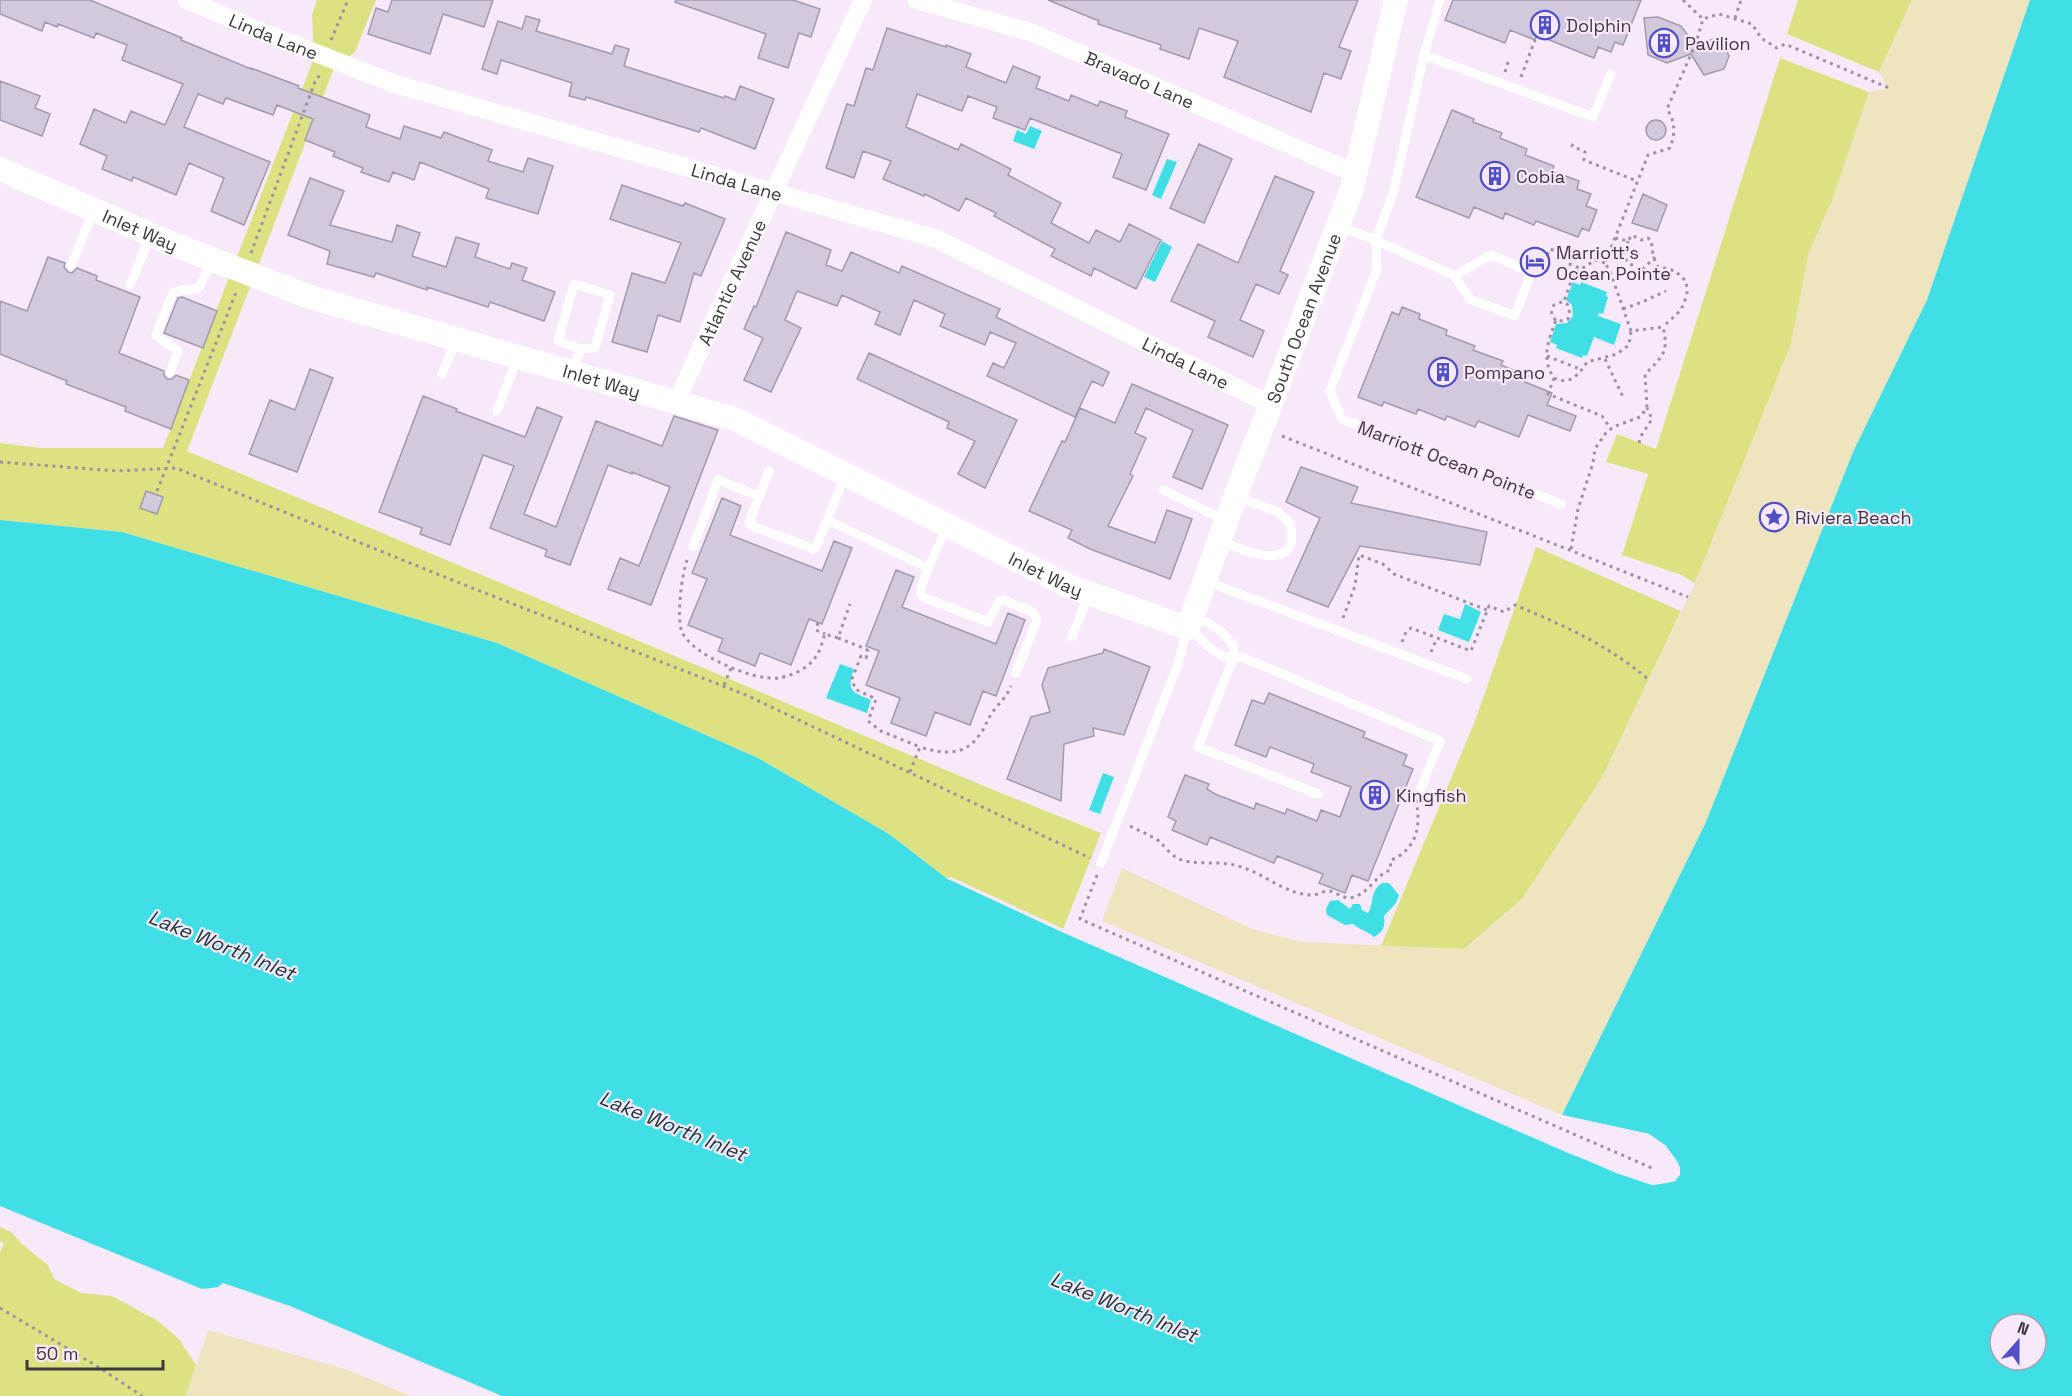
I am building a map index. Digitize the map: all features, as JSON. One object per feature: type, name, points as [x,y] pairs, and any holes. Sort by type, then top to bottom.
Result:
[{"type":"street","name":"Linda Lane","points":[[187,0],[395,84],[937,239],[1271,405]]},
{"type":"street","name":"Atlantic Avenue","points":[[676,402],[863,0]]},
{"type":"street","name":"Bravado Lane","points":[[917,0],[1033,33],[1356,174]]},
{"type":"street","name":"South Ocean Avenue","points":[[1188,627],[1356,174],[1396,0]]},
{"type":"street","name":"Inlet Way","points":[[0,169],[151,234],[313,298],[735,419],[1071,587],[1188,627]]},
{"type":"lane","name":"Marriott Ocean Pointe","points":[[1440,0],[1424,55],[1394,190],[1377,240],[1377,268],[1330,391],[1342,419],[1561,504]]},
{"type":"lane","points":[[1424,55],[1593,117],[1611,74]]},
{"type":"lane","points":[[71,266],[94,210]]},
{"type":"lane","points":[[1338,226],[1377,240],[1455,276],[1470,299],[1515,316],[1531,272],[1491,255],[1455,276]]},
{"type":"lane","points":[[130,285],[151,234]]},
{"type":"lane","points":[[170,373],[178,351],[156,335],[173,292],[199,288],[212,259]]},
{"type":"lane","points":[[574,284],[610,295],[595,348],[581,350],[558,341],[574,284]]},
{"type":"lane","points":[[442,374],[457,339]]},
{"type":"lane","points":[[572,372],[581,350]]},
{"type":"lane","points":[[496,411],[518,357]]},
{"type":"lane","points":[[769,471],[750,523],[752,526],[814,549],[846,474]]},
{"type":"lane","points":[[693,547],[718,480],[759,496]]},
{"type":"lane","points":[[1163,490],[1268,558],[1285,551],[1291,543],[1291,524],[1278,512],[1235,496]]},
{"type":"lane","points":[[827,520],[928,568]]},
{"type":"lane","points":[[948,525],[928,568],[921,594],[925,598],[988,622],[997,605],[1003,600],[1033,612],[1037,620],[1016,673]]},
{"type":"lane","points":[[1205,581],[1467,679]]},
{"type":"lane","points":[[1072,637],[1089,593]]},
{"type":"lane","points":[[1188,627],[1204,621],[1222,632],[1234,646],[1233,659],[1198,747],[1318,794]]},
{"type":"lane","points":[[1188,627],[1220,656],[1233,659],[1242,657],[1440,741],[1421,788]]},
{"type":"lane","points":[[1101,863],[1178,664],[1188,627]]},
{"type":"path","points":[[157,491],[244,272],[316,78],[322,76],[326,65],[324,57],[348,0]]},
{"type":"path","points":[[1683,0],[1703,19]]},
{"type":"path","points":[[1735,19],[1741,0]]},
{"type":"path","points":[[1703,19],[1719,14],[1752,24],[1761,38],[1777,48],[1785,44],[1889,88]]},
{"type":"path","points":[[1605,263],[1648,154],[1670,148],[1674,135],[1672,116],[1667,109],[1696,43],[1703,19]]},
{"type":"path","points":[[1517,89],[1535,40]]},
{"type":"path","points":[[1573,144],[1572,146],[1585,152],[1584,160],[1637,181]]},
{"type":"path","points":[[1622,252],[1632,235],[1641,240],[1648,238],[1652,242],[1651,248],[1657,266],[1675,271],[1686,281],[1688,288],[1682,310],[1662,327],[1630,331]]},
{"type":"path","points":[[1615,238],[1628,241]]},
{"type":"path","points":[[1611,248],[1622,252]]},
{"type":"path","points":[[1547,255],[1550,249],[1570,256],[1567,263],[1582,269]]},
{"type":"path","points":[[1622,252],[1624,258],[1631,261],[1635,268],[1641,271],[1655,256]]},
{"type":"path","points":[[1556,320],[1547,344],[1547,368],[1554,378],[1565,382],[1572,380],[1587,362],[1605,359],[1629,345],[1630,331],[1610,271],[1605,263],[1595,260],[1574,274],[1564,301]]},
{"type":"path","points":[[1623,309],[1666,291]]},
{"type":"path","points":[[1564,301],[1570,311],[1568,319],[1556,320],[1552,309],[1558,302],[1564,301]]},
{"type":"path","points":[[1639,443],[1652,419],[1647,408],[1646,374],[1661,359],[1667,343],[1662,327]]},
{"type":"path","points":[[1547,356],[1582,370]]},
{"type":"path","points":[[1605,359],[1624,399]]},
{"type":"path","points":[[1554,378],[1548,394],[1602,416],[1611,429]]},
{"type":"path","points":[[1570,549],[1578,509],[1593,464],[1595,449],[1611,429],[1640,417],[1647,408]]},
{"type":"path","points":[[1279,434],[1688,597]]},
{"type":"path","points":[[0,462],[117,471],[176,468],[452,580],[724,686],[1101,863],[1080,918],[1654,1169]]},
{"type":"path","points":[[693,547],[682,577],[679,609],[682,632],[705,654],[731,668],[777,678],[794,674],[816,658],[825,634]]},
{"type":"path","points":[[1346,610],[1355,586],[1359,555],[1383,564],[1394,574],[1487,610]]},
{"type":"path","points":[[838,638],[850,604]]},
{"type":"path","points":[[1406,632],[1411,628],[1471,651],[1488,606],[1504,612],[1515,605],[1574,629],[1624,659],[1648,679]]},
{"type":"path","points":[[818,623],[816,630],[868,651],[866,658],[861,656],[852,682],[859,692],[876,699],[868,721],[881,731],[920,747],[943,753],[952,753],[978,738],[993,711],[1009,691],[1016,673]]},
{"type":"path","points":[[724,686],[731,668]]},
{"type":"path","points":[[910,772],[920,747]]},
{"type":"path","points":[[1130,826],[1157,840],[1178,859],[1193,862],[1220,862],[1238,866],[1257,872],[1283,889],[1312,896],[1327,891],[1348,898],[1360,894],[1373,885],[1380,874],[1390,870],[1391,860],[1401,856],[1409,848],[1417,833],[1416,803],[1421,788]]},
{"type":"path","points":[[0,1308],[142,1396]]},
{"type":"green space","points":[[317,0],[376,0],[355,52],[334,68],[187,451],[991,789],[1101,833],[1062,932],[946,878],[889,834],[758,758],[497,643],[122,532],[0,520],[0,443],[40,448],[163,448],[314,58],[312,15]]},
{"type":"green space","points":[[1798,0],[1912,0],[1879,72],[1787,34]]},
{"type":"green space","points":[[1780,58],[1869,92],[1832,201],[1809,252],[1791,344],[1695,583],[1679,574],[1622,555],[1648,474],[1606,462],[1617,434],[1656,449]]},
{"type":"green space","points":[[1536,547],[1681,611],[1603,776],[1522,899],[1464,949],[1381,946],[1475,721]]},
{"type":"green space","points":[[0,1227],[11,1232],[48,1265],[54,1279],[81,1293],[112,1296],[158,1321],[179,1339],[196,1365],[186,1396],[0,1396],[0,1252],[4,1243],[0,1241]]},
{"type":"sand","name":"Riviera Beach","points":[[1912,0],[2030,0],[1927,300],[1853,452],[1706,822],[1562,1115],[1102,921],[1122,868],[1252,929],[1302,942],[1464,949],[1522,899],[1603,776],[1695,583],[1791,344],[1809,252],[1832,201],[1869,92],[1888,88],[1879,72]]},
{"type":"sand","points":[[208,1330],[348,1370],[411,1396],[186,1396]]},
{"type":"water","name":"Lake Worth Inlet","points":[[2030,0],[2072,0],[2072,1396],[489,1396],[220,1287],[202,1289],[0,1206],[0,520],[122,532],[497,643],[758,758],[889,834],[946,878],[1062,932],[1568,1153],[1652,1185],[1675,1181],[1680,1168],[1666,1146],[1649,1134],[1562,1115],[1706,822],[1853,452],[1927,300]]},
{"type":"water","points":[[1030,126],[1042,131],[1034,149],[1013,141],[1017,130],[1026,134]]},
{"type":"water","points":[[1167,159],[1177,162],[1161,199],[1152,195]]},
{"type":"water","points":[[1162,241],[1172,247],[1155,282],[1144,277]]},
{"type":"water","points":[[1573,282],[1580,285],[1581,282],[1607,292],[1608,297],[1603,314],[1599,313],[1598,316],[1621,324],[1614,345],[1594,337],[1587,356],[1583,355],[1582,358],[1556,348],[1557,345],[1550,342],[1556,324],[1567,323],[1573,316],[1572,305],[1566,300]]},
{"type":"water","points":[[1465,604],[1481,612],[1469,642],[1438,630],[1444,614],[1460,619]]},
{"type":"water","points":[[840,664],[854,669],[852,690],[871,700],[867,713],[826,698]]},
{"type":"water","points":[[1103,773],[1114,777],[1100,814],[1089,810]]},
{"type":"water","points":[[1382,883],[1389,883],[1399,895],[1396,903],[1384,916],[1382,931],[1374,937],[1353,924],[1345,925],[1327,915],[1326,909],[1330,901],[1338,900],[1350,909],[1353,904],[1360,904],[1362,910],[1368,913],[1375,890]]},
{"type":"pier","points":[[951,877],[1064,929],[1617,1170],[1653,1182],[1673,1178],[1677,1174],[1677,1168],[1664,1148],[1648,1137],[1559,1117],[1562,1115],[1649,1134],[1666,1146],[1677,1161],[1680,1175],[1675,1181],[1652,1185],[1616,1173],[1062,932],[946,878]]},
{"type":"pier","points":[[223,1283],[290,1306],[502,1396],[481,1396],[219,1290],[213,1291]]},
{"type":"building","points":[[0,0],[90,0],[251,69],[370,115],[366,127],[400,139],[404,126],[441,138],[444,132],[492,150],[488,161],[523,172],[528,158],[553,166],[538,214],[486,198],[489,189],[420,162],[414,180],[393,172],[389,182],[361,172],[363,168],[333,156],[335,152],[305,140],[313,119],[277,105],[273,115],[226,98],[223,104],[198,94],[184,127],[270,162],[244,225],[211,211],[224,178],[189,163],[176,195],[133,177],[132,181],[102,169],[107,156],[80,144],[94,109],[126,123],[131,111],[165,125],[183,84],[122,60],[127,45],[96,33],[94,38],[58,24],[57,27],[45,22],[42,31],[0,14]]},
{"type":"building","points":[[392,0],[493,0],[484,27],[443,14],[430,54],[368,34],[376,8],[388,12]]},
{"type":"building","points":[[676,0],[793,0],[820,9],[811,37],[799,33],[788,68],[758,58],[766,34],[675,2]]},
{"type":"building","points":[[1048,0],[1358,0],[1339,47],[1351,51],[1341,79],[1324,73],[1311,112],[1224,77],[1238,41],[1199,28],[1189,59],[1160,49],[1161,45],[1098,24],[1099,21]]},
{"type":"building","name":"Dolphin","points":[[1453,0],[1641,0],[1623,45],[1615,42],[1611,52],[1598,47],[1594,58],[1537,35],[1535,40],[1510,30],[1505,43],[1445,20]]},
{"type":"building","points":[[526,16],[540,20],[536,31],[612,54],[615,45],[629,49],[624,66],[724,98],[725,96],[735,100],[740,86],[774,99],[755,149],[701,128],[699,132],[586,97],[585,100],[569,96],[572,83],[501,60],[497,74],[482,69],[498,21],[522,29]]},
{"type":"building","points":[[1658,17],[1681,26],[1695,45],[1713,39],[1724,44],[1729,56],[1724,69],[1704,75],[1691,54],[1667,63],[1648,55],[1644,18]]},
{"type":"building","points":[[887,28],[971,54],[966,67],[1006,83],[1013,66],[1040,77],[1036,88],[1069,101],[1071,95],[1098,106],[1100,101],[1127,111],[1125,117],[1169,134],[1146,190],[1113,177],[1122,154],[1030,118],[1025,130],[993,118],[997,107],[968,96],[962,111],[917,94],[906,127],[958,150],[961,144],[1011,169],[1008,175],[1061,203],[1051,223],[1089,243],[1096,230],[1120,242],[1129,224],[1161,240],[1136,289],[1094,268],[1091,276],[1051,256],[1055,249],[994,216],[996,213],[966,198],[959,211],[925,194],[924,196],[883,179],[891,161],[863,151],[854,178],[826,168],[847,104],[854,106],[866,68],[873,70]]},
{"type":"building","points":[[0,81],[40,96],[35,108],[50,114],[42,136],[0,120]]},
{"type":"building","name":"Cobia","points":[[1452,110],[1474,119],[1473,122],[1502,133],[1500,138],[1527,149],[1525,155],[1554,166],[1552,171],[1579,181],[1577,189],[1591,194],[1586,206],[1597,210],[1589,231],[1582,228],[1578,237],[1536,221],[1534,225],[1505,213],[1503,219],[1474,207],[1469,218],[1416,197]]},
{"type":"building","points":[[1652,120],[1660,120],[1666,126],[1666,134],[1660,140],[1652,140],[1646,134],[1646,126]]},
{"type":"building","points":[[1199,144],[1232,159],[1204,223],[1170,208]]},
{"type":"building","points":[[1275,176],[1314,192],[1280,271],[1288,275],[1279,294],[1256,284],[1240,320],[1264,331],[1253,357],[1208,337],[1215,321],[1171,301],[1198,244],[1238,263]]},
{"type":"building","points":[[310,178],[344,191],[330,225],[392,242],[397,225],[420,233],[412,256],[446,267],[456,237],[479,244],[475,257],[510,269],[512,263],[527,268],[522,280],[555,292],[544,321],[490,302],[488,307],[376,273],[374,277],[327,264],[330,251],[288,235]]},
{"type":"building","points":[[622,185],[683,206],[685,203],[725,219],[701,276],[694,273],[680,322],[658,315],[647,352],[612,342],[632,273],[665,283],[681,243],[610,219]]},
{"type":"building","points":[[1643,194],[1667,205],[1657,231],[1632,223]]},
{"type":"building","points":[[786,232],[831,250],[826,265],[842,271],[851,252],[899,273],[902,266],[1000,309],[996,317],[1109,372],[1103,386],[1092,381],[1075,417],[987,376],[993,363],[1004,368],[1016,343],[990,332],[985,345],[940,326],[945,314],[914,300],[900,335],[875,324],[880,312],[842,295],[837,306],[797,291],[785,320],[801,328],[771,392],[744,380],[763,338],[744,329],[754,306],[756,307]]},
{"type":"building","points":[[48,257],[65,263],[64,267],[68,272],[72,273],[77,268],[97,276],[96,280],[140,297],[119,353],[164,371],[167,379],[172,379],[176,375],[189,380],[171,429],[125,411],[126,407],[66,384],[67,381],[0,354],[0,301],[27,311]]},
{"type":"building","points":[[182,297],[217,311],[203,348],[164,333],[178,298]]},
{"type":"building","name":"Pompano","points":[[1402,307],[1420,314],[1419,319],[1447,330],[1446,335],[1475,346],[1473,350],[1503,361],[1501,365],[1528,376],[1525,382],[1552,393],[1547,405],[1576,416],[1570,431],[1528,415],[1519,437],[1478,421],[1475,427],[1447,416],[1445,420],[1418,409],[1416,414],[1384,402],[1382,406],[1358,397],[1392,312],[1399,315]]},
{"type":"building","points":[[869,353],[1017,420],[985,488],[958,474],[975,441],[947,428],[949,422],[857,379]]},
{"type":"building","points":[[310,369],[333,378],[297,472],[249,454],[270,400],[295,410]]},
{"type":"building","points":[[1132,384],[1228,425],[1202,489],[1173,477],[1193,430],[1146,408],[1135,433],[1146,438],[1130,474],[1133,476],[1108,526],[1155,543],[1167,510],[1192,519],[1170,579],[1090,549],[1068,538],[1072,530],[1029,511],[1080,408],[1115,423]]},
{"type":"building","points":[[423,396],[525,437],[537,407],[562,417],[524,514],[556,527],[596,421],[662,446],[674,416],[718,430],[651,605],[608,589],[620,558],[639,566],[670,487],[632,472],[632,474],[608,465],[570,565],[545,556],[547,550],[490,528],[514,466],[483,455],[450,545],[420,534],[422,528],[379,512]]},
{"type":"building","points":[[1301,467],[1358,487],[1351,503],[1487,532],[1480,565],[1360,546],[1328,607],[1287,591],[1320,518],[1286,502]]},
{"type":"building","points":[[146,491],[163,497],[157,514],[140,508]]},
{"type":"building","points":[[722,498],[741,506],[730,535],[822,571],[834,541],[852,548],[822,624],[809,619],[791,665],[760,653],[755,666],[718,651],[723,639],[688,625],[707,579],[692,573]]},
{"type":"building","points":[[896,570],[914,577],[902,607],[996,644],[1008,613],[1025,620],[996,696],[983,691],[970,725],[935,712],[926,736],[891,723],[900,698],[866,685],[879,651],[866,646]]},
{"type":"building","points":[[1104,649],[1150,667],[1124,735],[1093,728],[1094,736],[1064,744],[1061,801],[1007,779],[1031,717],[1050,712],[1042,685],[1048,668],[1103,653]]},
{"type":"building","name":"Kingfish","points":[[1269,693],[1365,732],[1363,737],[1407,755],[1403,765],[1413,769],[1368,881],[1352,875],[1345,893],[1319,883],[1323,874],[1277,856],[1274,863],[1210,837],[1207,845],[1172,830],[1176,821],[1168,817],[1185,775],[1209,784],[1207,789],[1215,794],[1254,809],[1256,803],[1285,814],[1287,809],[1317,821],[1321,810],[1340,817],[1351,787],[1311,772],[1314,764],[1270,747],[1266,757],[1235,745],[1252,700],[1264,704]]},
{"type":"place","name":"Dolphin","points":[[1545,25]]},
{"type":"place","name":"Pavilion","points":[[1664,43]]},
{"type":"place","name":"Cobia","points":[[1495,176]]},
{"type":"place","name":"Marriott’s Ocean Pointe","points":[[1535,262]]},
{"type":"place","name":"Pompano","points":[[1443,372]]},
{"type":"place","name":"Riviera Beach","points":[[1774,517]]},
{"type":"place","name":"Kingfish","points":[[1375,795]]}]
